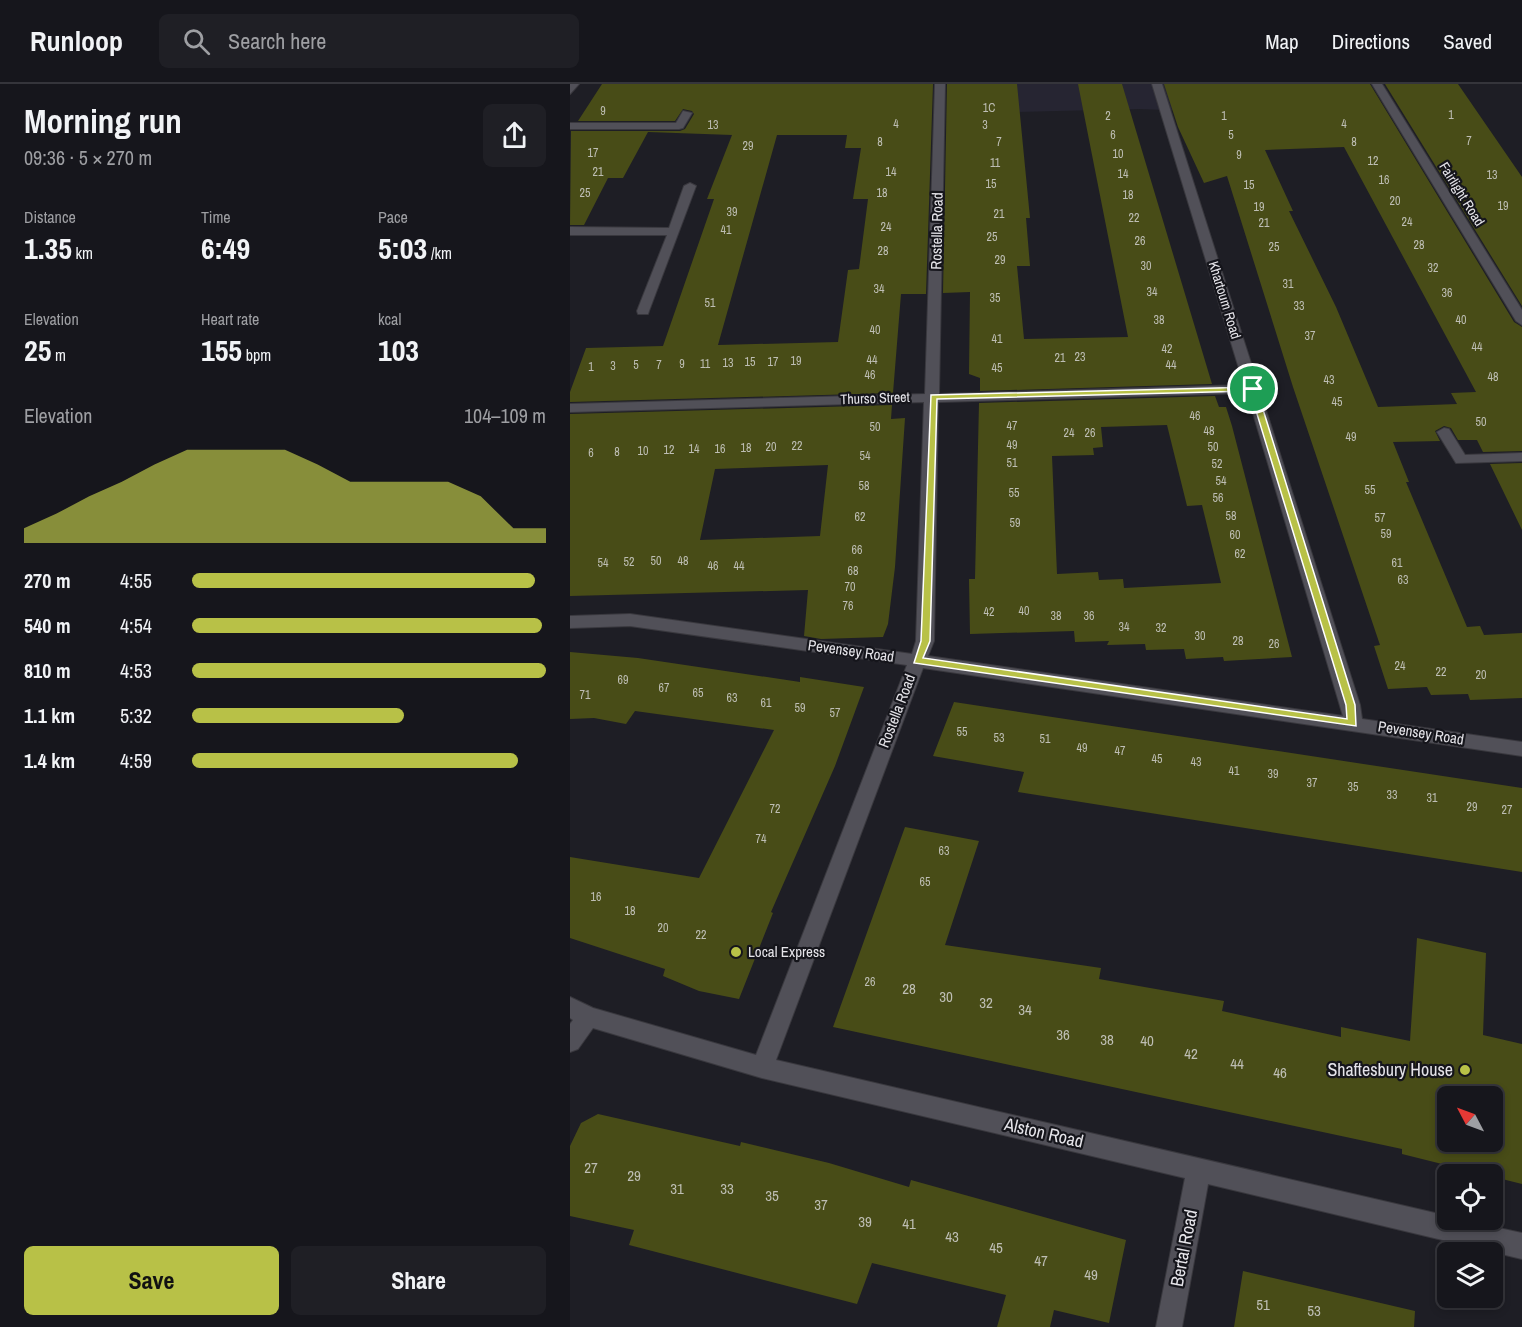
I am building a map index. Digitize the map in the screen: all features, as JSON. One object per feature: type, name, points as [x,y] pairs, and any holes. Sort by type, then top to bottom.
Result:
[{"type":"street","points":[[570,91],[574,84]]},
{"type":"street","name":"Rostella Road","points":[[762,1067],[925,641],[940,84]]},
{"type":"street","name":"Khartoum Road","points":[[1157,84],[1351,705],[1353,723]]},
{"type":"street","name":"Fairlight Road","points":[[1377,84],[1522,321]]},
{"type":"street","points":[[570,126],[679,126],[687,113]]},
{"type":"street","points":[[643,311],[690,186]]},
{"type":"street","points":[[570,231],[674,232]]},
{"type":"street","name":"Thurso Street","points":[[570,408],[1253,389]]},
{"type":"street","points":[[1444,432],[1461,460],[1522,457]]},
{"type":"street","name":"Pevensey Road","points":[[570,622],[630,620],[1522,749]]},
{"type":"street","points":[[570,1042],[579,1012]]},
{"type":"street","name":"Alston Road","points":[[579,1012],[762,1067],[1522,1246]]},
{"type":"street","name":"Bertal Road","points":[[1169,1327],[1199,1169]]},
{"type":"shaded area","points":[[950,84],[1353,84],[1194,111],[1139,109],[1017,112]]},
{"type":"building","points":[[602,84],[933,84],[926,294],[901,294],[893,393],[570,402],[570,392],[586,348],[663,346],[714,199],[707,199],[732,135],[648,132],[623,178],[608,178],[584,225],[570,225],[571,131],[680,131],[685,129],[694,114],[692,111],[683,109],[675,121],[578,121]],"holes":[[[777,135],[847,135],[845,148],[861,148],[853,199],[868,199],[859,269],[848,270],[838,342],[718,345]]]},
{"type":"building","points":[[947,84],[1017,84],[1030,218],[1026,218],[1030,266],[1017,266],[1024,339],[1128,337],[1078,84],[1122,84],[1212,384],[980,391],[980,378],[969,374],[970,292],[943,293]]},
{"type":"building","points":[[1164,84],[1370,84],[1514,322],[1522,327],[1522,451],[1483,452],[1477,440],[1458,440],[1451,428],[1444,426],[1435,431],[1440,441],[1393,442],[1409,482],[1406,482],[1467,627],[1480,626],[1484,635],[1522,633],[1522,698],[1470,700],[1468,694],[1431,695],[1427,687],[1388,689],[1374,646],[1380,645],[1293,387],[1227,176],[1204,183],[1178,127]],"holes":[[[1344,147],[1476,392],[1451,393],[1457,404],[1378,407],[1336,307],[1289,211],[1293,211],[1265,150]]]},
{"type":"building","points":[[1385,84],[1458,84],[1522,177],[1522,306]]},
{"type":"building","points":[[1215,396],[1219,407],[1226,407],[1232,426],[1292,657],[1224,661],[1223,657],[1186,659],[1184,649],[1146,650],[1145,644],[1107,645],[1109,641],[1075,642],[1074,631],[970,634],[969,579],[975,579],[979,403]],"holes":[[[1167,425],[1187,506],[1202,505],[1221,583],[1124,588],[1123,579],[1099,580],[1098,572],[1057,574],[1052,456],[1094,455],[1093,448],[1103,447],[1101,427]]]},
{"type":"building","points":[[892,405],[891,419],[905,418],[895,567],[888,624],[883,637],[821,639],[804,636],[808,590],[570,596],[570,414]],"holes":[[[828,465],[820,536],[700,540],[715,469]]]},
{"type":"building","points":[[1522,463],[1522,530],[1490,464]]},
{"type":"building","points":[[570,652],[638,658],[800,682],[800,677],[864,687],[835,766],[771,912],[773,913],[739,999],[699,991],[663,976],[665,969],[570,938],[570,857],[699,878],[774,730],[635,711],[626,724],[594,718],[570,719]]},
{"type":"building","points":[[954,702],[1522,788],[1522,872],[1018,792],[1024,772],[933,756]]},
{"type":"building","points":[[905,827],[979,841],[945,945],[1101,968],[1099,979],[1224,1001],[1222,1011],[1341,1037],[1341,1027],[1410,1041],[1417,938],[1486,953],[1483,1035],[1522,1044],[1522,1184],[1503,1179],[1503,1164],[1442,1164],[1402,1154],[1402,1149],[833,1027]]},
{"type":"building","points":[[598,1114],[740,1146],[741,1142],[829,1163],[909,1187],[911,1180],[1126,1240],[1109,1323],[1054,1310],[1050,1327],[997,1327],[1006,1295],[872,1263],[857,1304],[629,1245],[634,1230],[570,1216],[570,1146],[581,1123]]},
{"type":"building","points":[[1243,1271],[1415,1311],[1414,1327],[1234,1327]]},
{"type":"place","name":"Local Express","points":[[736,952]]},
{"type":"place","name":"Shaftesbury House","points":[[1465,1070]]},
{"type":"route","points":[[1253,389],[1351,705],[1353,723],[917,660],[925,641],[933,397],[1253,389]]}]
